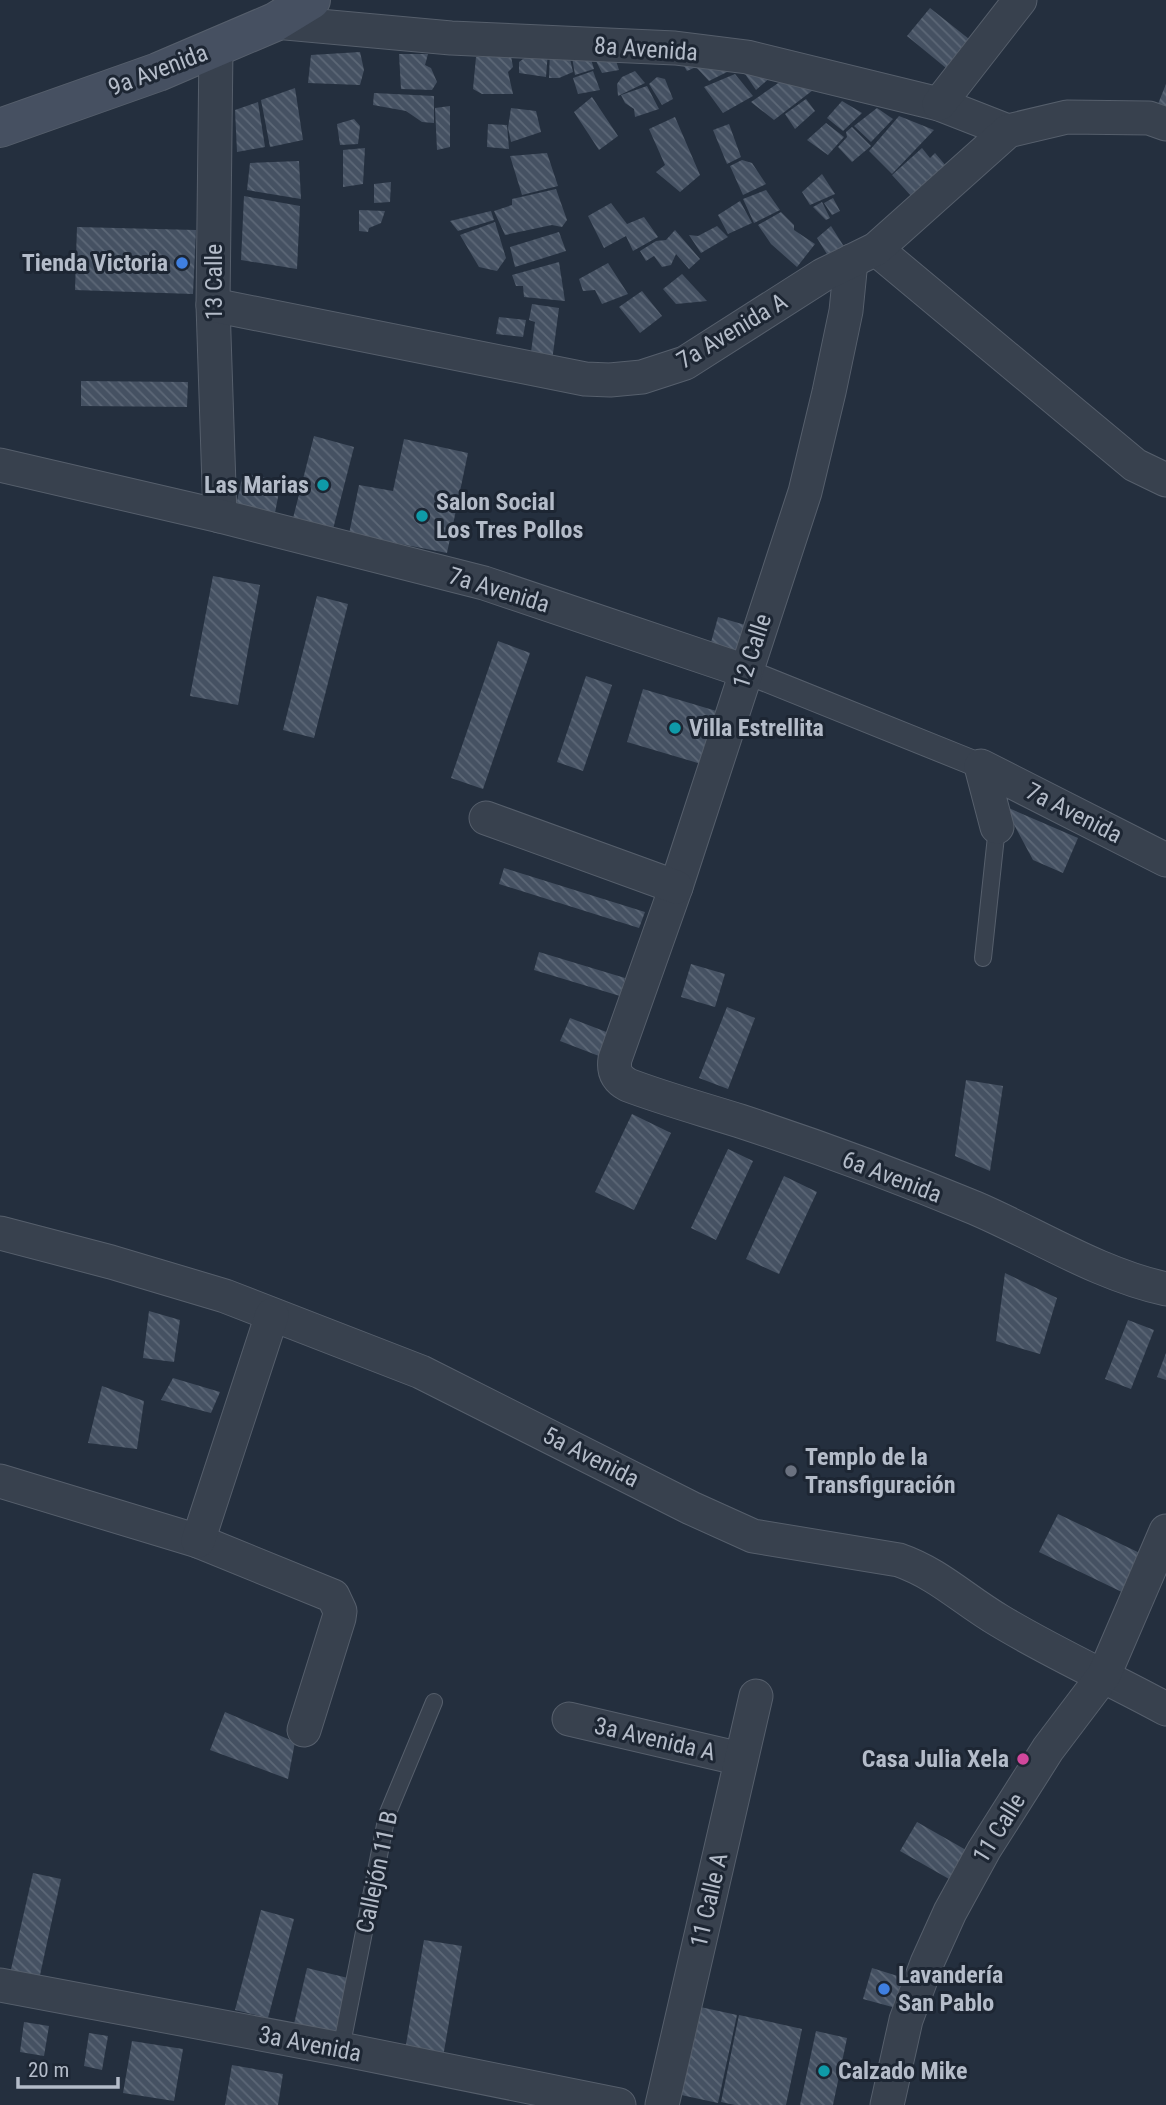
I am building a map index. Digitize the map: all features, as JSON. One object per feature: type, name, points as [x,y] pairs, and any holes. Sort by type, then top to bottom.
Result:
[{"type":"main road","name":"9a Avenida","points":[[0,128],[158,72],[275,22],[311,0]]},
{"type":"street","points":[[939,104],[1020,0]]},
{"type":"street","name":"8a Avenida","points":[[275,22],[451,38],[675,48],[747,57],[939,104],[1008,131]]},
{"type":"street","name":"13 Calle","points":[[216,47],[213,306],[220,516]]},
{"type":"street","points":[[1166,124],[1149,118],[1067,117],[1008,131],[864,255],[1135,465],[1166,480]]},
{"type":"street","name":"7a Avenida A","points":[[213,306],[585,379],[610,380],[642,377],[685,363],[823,275],[864,255]]},
{"type":"street","name":"12 Calle","points":[[615,1074],[615,1059],[676,887],[805,492],[846,311],[864,255]]},
{"type":"street","name":"7a Avenida","points":[[0,465],[220,516],[484,583],[745,671],[981,766],[1166,860]]},
{"type":"street","name":"7a Avenida","points":[[981,766],[997,827]]},
{"type":"street","points":[[486,818],[676,887]]},
{"type":"street","name":"6a Avenida","points":[[615,1074],[628,1085],[682,1105],[779,1134],[915,1185],[975,1209],[1121,1276],[1166,1289]]},
{"type":"street","name":"5a Avenida","points":[[0,1233],[169,1278],[225,1296],[421,1372],[691,1508],[753,1536],[900,1560],[918,1567],[1002,1622],[1166,1709]]},
{"type":"street","points":[[198,1541],[272,1315]]},
{"type":"street","points":[[0,1481],[198,1541],[328,1592],[338,1603],[339,1618],[304,1731]]},
{"type":"street","name":"11 Calle","points":[[887,2105],[906,2020],[950,1912],[984,1850],[1048,1749],[1104,1675],[1166,1531]]},
{"type":"street","name":"11 Calle A","points":[[662,2105],[756,1696]]},
{"type":"street","name":"3a Avenida A","points":[[569,1719],[741,1759]]},
{"type":"street","name":"3a Avenida","points":[[0,1985],[619,2105]]},
{"type":"lane","points":[[983,958],[997,827]]},
{"type":"lane","name":"Callejón 11 B","points":[[341,2049],[387,1815],[434,1702]]},
{"type":"building","points":[[930,8],[969,39],[946,68],[907,36]]},
{"type":"building","points":[[612,48],[619,70],[602,73],[591,51]]},
{"type":"building","points":[[537,49],[548,51],[546,77],[519,73],[519,62]]},
{"type":"building","points":[[550,50],[568,50],[573,72],[559,78],[549,78]]},
{"type":"building","points":[[588,50],[594,69],[575,75],[571,51]]},
{"type":"building","points":[[360,52],[364,70],[360,85],[308,83],[311,55]]},
{"type":"building","points":[[399,54],[428,54],[425,65],[431,68],[437,82],[432,90],[401,89]]},
{"type":"building","points":[[677,54],[737,67],[709,81],[696,67],[687,71]]},
{"type":"building","points":[[511,56],[513,67],[508,72],[513,94],[482,94],[473,89],[476,57]]},
{"type":"building","points":[[741,68],[772,76],[756,90]]},
{"type":"building","points":[[593,71],[600,90],[578,94],[573,78]]},
{"type":"building","points":[[635,71],[645,83],[618,96],[617,84],[622,77]]},
{"type":"building","points":[[735,74],[753,96],[723,113],[704,87]]},
{"type":"building","points":[[657,77],[665,79],[673,99],[662,105],[649,84]]},
{"type":"building","points":[[784,79],[817,87],[774,120],[751,102]]},
{"type":"building","points":[[1166,84],[1166,113],[1156,109]]},
{"type":"building","points":[[647,86],[659,109],[635,117],[634,109],[625,103],[621,95]]},
{"type":"building","points":[[295,88],[303,140],[270,147],[261,100]]},
{"type":"building","points":[[374,93],[434,96],[434,123],[422,122],[406,111],[373,105]]},
{"type":"building","points":[[592,97],[618,136],[599,150],[574,112]]},
{"type":"building","points":[[806,99],[815,111],[795,129],[785,114]]},
{"type":"building","points":[[842,101],[862,113],[843,131],[827,118]]},
{"type":"building","points":[[258,102],[265,147],[237,152],[235,110]]},
{"type":"building","points":[[450,106],[450,147],[437,150],[435,108]]},
{"type":"building","points":[[511,108],[536,111],[541,132],[511,142],[508,128]]},
{"type":"building","points":[[877,108],[893,119],[871,142],[854,126]]},
{"type":"building","points":[[899,116],[934,130],[892,174],[869,151]]},
{"type":"building","points":[[675,117],[700,175],[680,192],[656,172],[665,165],[649,129]]},
{"type":"building","points":[[354,119],[360,126],[358,144],[340,145],[337,124]]},
{"type":"building","points":[[826,123],[844,137],[828,155],[807,140]]},
{"type":"building","points":[[488,124],[507,125],[509,149],[487,147]]},
{"type":"building","points":[[729,124],[741,157],[727,164],[713,130]]},
{"type":"building","points":[[852,127],[871,146],[852,162],[838,147]]},
{"type":"building","points":[[365,148],[363,184],[343,187],[343,150]]},
{"type":"building","points":[[922,148],[930,158],[935,153],[947,167],[913,198],[892,175]]},
{"type":"building","points":[[547,153],[558,186],[522,195],[510,156]]},
{"type":"building","points":[[742,160],[752,163],[766,184],[743,195],[730,166]]},
{"type":"building","points":[[299,161],[301,199],[247,190],[250,163]]},
{"type":"building","points":[[822,174],[835,194],[810,205],[802,192]]},
{"type":"building","points":[[391,182],[390,202],[374,203],[374,184]]},
{"type":"building","points":[[556,189],[567,220],[562,227],[552,225],[505,235],[494,211],[512,205],[512,199]]},
{"type":"building","points":[[766,190],[780,210],[754,223],[743,199]]},
{"type":"building","points":[[244,196],[300,206],[297,269],[241,260]]},
{"type":"building","points":[[833,198],[840,211],[832,215],[824,203]]},
{"type":"building","points":[[740,201],[752,223],[728,234],[718,215]]},
{"type":"building","points":[[822,202],[830,218],[826,220],[813,207]]},
{"type":"building","points":[[611,203],[627,224],[644,217],[658,237],[633,251],[626,236],[604,248],[588,216]]},
{"type":"building","points":[[359,210],[385,211],[381,223],[369,228],[368,232],[359,231]]},
{"type":"building","points":[[491,211],[494,220],[458,231],[450,221]]},
{"type":"building","points":[[781,212],[794,225],[794,230],[815,244],[797,267],[771,244],[758,225]]},
{"type":"building","points":[[495,222],[506,258],[497,271],[479,267],[460,235]]},
{"type":"building","points":[[717,226],[728,237],[701,253],[689,235],[698,236]]},
{"type":"building","points":[[831,226],[843,245],[842,255],[830,259],[817,238]]},
{"type":"building","points":[[77,227],[196,230],[193,294],[75,290]]},
{"type":"building","points":[[675,230],[700,259],[689,269],[676,254],[671,265],[662,267],[654,256],[646,261],[640,251],[656,241],[666,240]]},
{"type":"building","points":[[559,232],[566,251],[515,267],[510,247]]},
{"type":"building","points":[[559,262],[565,301],[524,297],[523,286],[516,286],[512,275]]},
{"type":"building","points":[[608,263],[628,294],[602,304],[595,290],[583,291],[579,279]]},
{"type":"building","points":[[682,274],[707,301],[676,304],[663,289]]},
{"type":"building","points":[[642,291],[662,316],[640,333],[619,307]]},
{"type":"building","points":[[532,304],[559,308],[552,361],[530,360],[535,322],[529,320]]},
{"type":"building","points":[[499,317],[526,320],[523,337],[496,334]]},
{"type":"building","points":[[81,381],[188,382],[187,407],[81,406]]},
{"type":"building","name":"Las Marias","points":[[314,436],[354,447],[332,533],[292,522]]},
{"type":"building","name":"Salon Social Los Tres Pollos","points":[[404,439],[468,453],[447,553],[349,534],[359,485],[393,491]]},
{"type":"building","points":[[243,473],[281,481],[275,513],[236,506]]},
{"type":"building","points":[[213,576],[260,585],[238,705],[190,696]]},
{"type":"building","points":[[317,596],[348,604],[314,738],[283,730]]},
{"type":"building","points":[[718,617],[752,627],[743,656],[710,646]]},
{"type":"building","points":[[498,641],[530,653],[483,789],[451,778]]},
{"type":"building","points":[[586,676],[612,685],[583,771],[557,762]]},
{"type":"building","name":"Villa Estrellita","points":[[643,689],[723,713],[708,766],[627,742]]},
{"type":"building","points":[[1004,806],[1078,838],[1063,873],[1033,860]]},
{"type":"building","points":[[504,868],[645,912],[639,928],[499,884]]},
{"type":"building","points":[[539,952],[625,978],[620,996],[534,970]]},
{"type":"building","points":[[691,964],[725,974],[715,1007],[681,997]]},
{"type":"building","points":[[727,1007],[755,1018],[728,1089],[699,1078]]},
{"type":"building","points":[[570,1018],[609,1033],[599,1056],[560,1041]]},
{"type":"building","points":[[966,1080],[1003,1086],[990,1171],[955,1156]]},
{"type":"building","points":[[632,1114],[671,1133],[634,1210],[595,1192]]},
{"type":"building","points":[[728,1149],[753,1161],[716,1240],[691,1228]]},
{"type":"building","points":[[784,1176],[817,1192],[779,1274],[746,1259]]},
{"type":"building","points":[[1005,1273],[1057,1298],[1040,1354],[996,1341]]},
{"type":"building","points":[[149,1311],[180,1320],[174,1362],[143,1358]]},
{"type":"building","points":[[1128,1320],[1154,1330],[1131,1389],[1105,1379]]},
{"type":"building","points":[[1166,1353],[1166,1380],[1157,1377]]},
{"type":"building","points":[[173,1378],[220,1392],[211,1413],[161,1400]]},
{"type":"building","points":[[102,1386],[144,1401],[137,1449],[88,1443]]},
{"type":"building","points":[[1058,1514],[1144,1555],[1126,1594],[1039,1552]]},
{"type":"building","points":[[225,1712],[295,1742],[288,1779],[210,1750]]},
{"type":"building","points":[[917,1822],[966,1850],[949,1879],[900,1851]]},
{"type":"building","points":[[33,1873],[61,1879],[38,1984],[9,1978]]},
{"type":"building","points":[[261,1910],[294,1919],[268,2018],[235,2010]]},
{"type":"building","points":[[424,1940],[462,1946],[442,2063],[404,2056]]},
{"type":"building","points":[[307,1968],[348,1978],[335,2034],[294,2024]]},
{"type":"building","name":"Lavandería San Pablo","points":[[872,1968],[904,1978],[896,2008],[863,1999]]},
{"type":"building","points":[[691,2005],[737,2015],[718,2103],[672,2093]]},
{"type":"building","points":[[739,2015],[802,2029],[786,2105],[735,2105],[721,2102]]},
{"type":"building","points":[[24,2022],[49,2026],[44,2056],[20,2052]]},
{"type":"building","name":"Calzado Mike","points":[[816,2031],[847,2038],[833,2105],[800,2105]]},
{"type":"building","points":[[89,2033],[108,2036],[102,2070],[84,2066]]},
{"type":"building","points":[[132,2041],[183,2049],[174,2101],[123,2093]]},
{"type":"building","points":[[232,2065],[283,2074],[278,2105],[225,2105]]},
{"type":"place","name":"Tienda Victoria","points":[[182,263]]},
{"type":"place","name":"Las Marias","points":[[323,485]]},
{"type":"place","name":"Salon Social Los Tres Pollos","points":[[422,516]]},
{"type":"place","name":"Villa Estrellita","points":[[675,728]]},
{"type":"place","name":"Templo de la Transfiguración","points":[[791,1471]]},
{"type":"place","name":"Casa Julia Xela","points":[[1023,1759]]},
{"type":"place","name":"Lavandería San Pablo","points":[[884,1989]]},
{"type":"place","name":"Calzado Mike","points":[[824,2071]]}]
